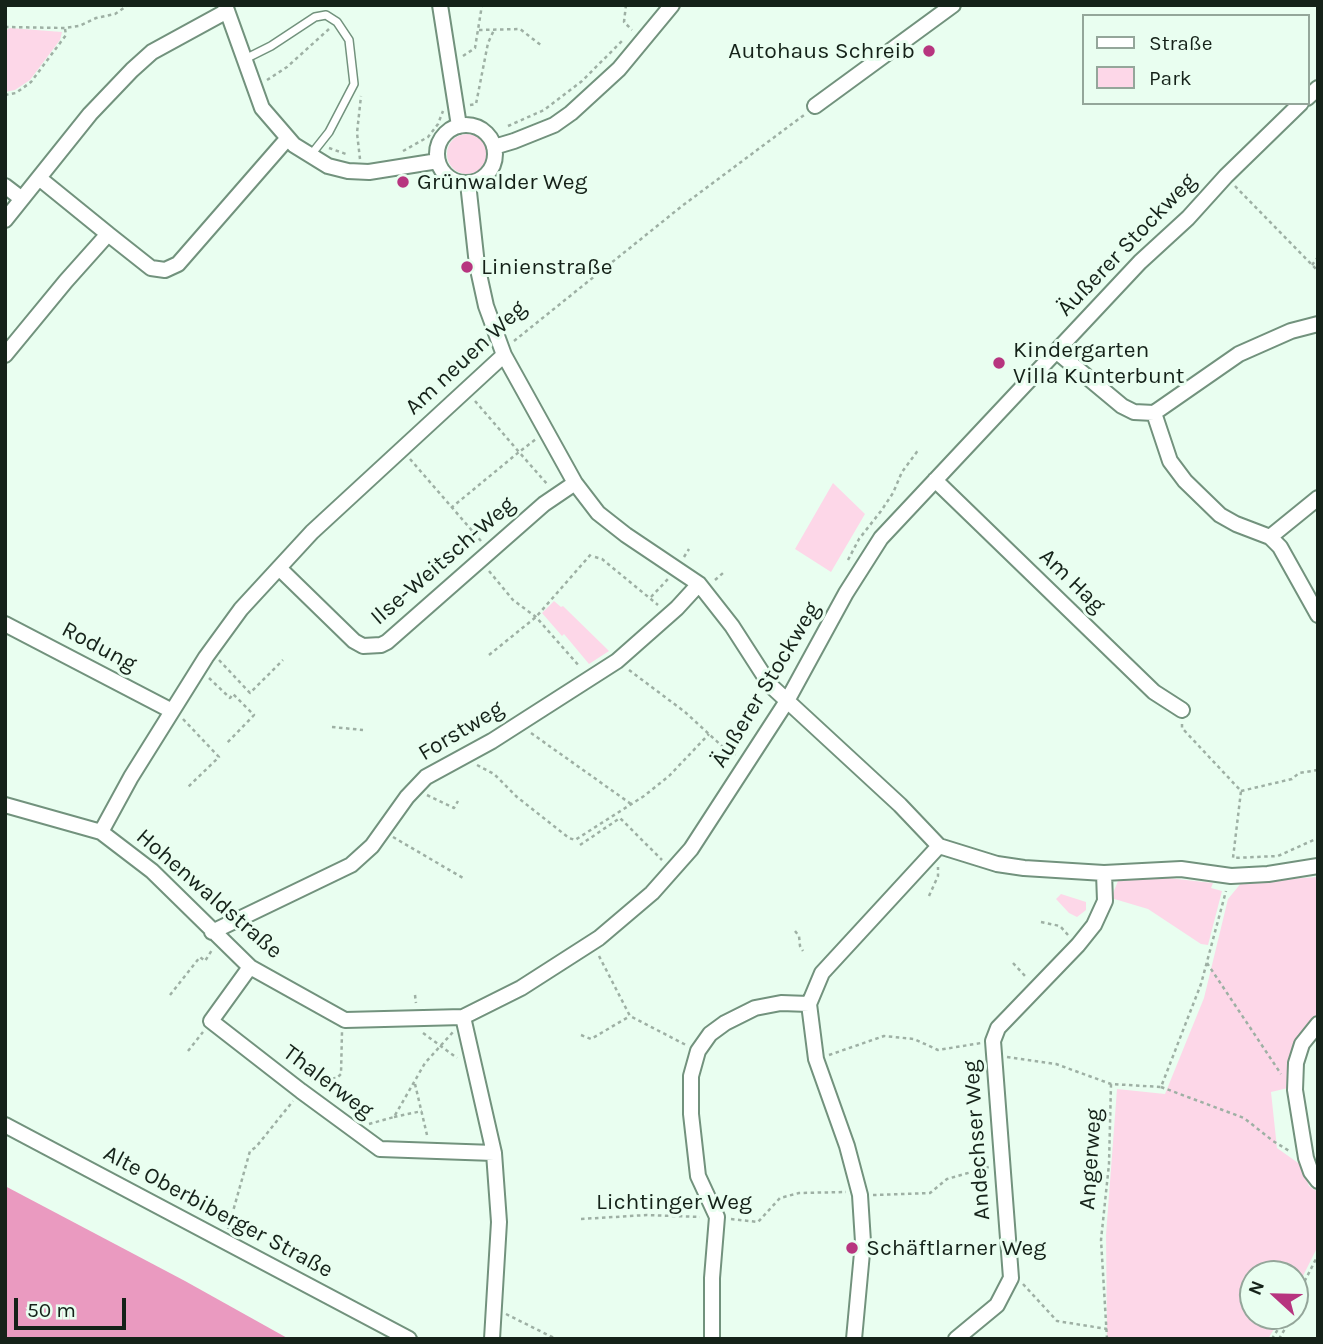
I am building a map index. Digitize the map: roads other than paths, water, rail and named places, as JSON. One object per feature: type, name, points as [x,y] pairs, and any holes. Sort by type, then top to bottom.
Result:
[{"type":"street","points":[[440,5],[459,126]]},
{"type":"street","points":[[494,147],[544,130],[571,113],[619,69],[672,5]]},
{"type":"street","points":[[815,106],[953,5]]},
{"type":"street","points":[[5,220],[90,114],[152,52],[226,8],[262,108],[287,139],[310,157],[328,166],[369,172],[438,161]]},
{"type":"street","name":"Äußerer Stockweg","points":[[463,1017],[521,988],[593,943],[652,893],[691,849],[787,701],[846,593],[881,538],[1140,262],[1188,218],[1226,176],[1299,105]]},
{"type":"street","points":[[470,125],[481,129],[489,136],[494,147],[494,161],[487,174],[468,183],[449,177],[438,161],[438,148],[443,136],[459,126],[470,125]]},
{"type":"street","points":[[39,178],[151,268],[165,270],[178,264],[287,139]]},
{"type":"street","points":[[468,183],[477,265],[486,306],[504,355],[575,483],[598,513],[699,584],[732,626],[770,685],[900,805],[939,846],[997,864],[1104,873],[1181,869],[1231,876],[1268,874],[1318,866]]},
{"type":"street","points":[[5,186],[22,199]]},
{"type":"street","points":[[5,355],[108,234]]},
{"type":"street","points":[[1056,351],[1122,406],[1134,412],[1154,413],[1239,354],[1291,331],[1318,324]]},
{"type":"street","name":"Am neuen Weg","points":[[101,832],[131,777],[210,650],[241,609],[313,532],[504,355]]},
{"type":"street","points":[[1154,413],[1170,460],[1201,499],[1220,516],[1270,537],[1280,547],[1318,615]]},
{"type":"street","name":"Am Hag","points":[[935,480],[1154,692],[1182,710]]},
{"type":"street","name":"Ilse-Weitsch-Weg","points":[[279,568],[354,641],[363,646],[387,642],[557,495],[575,483]]},
{"type":"street","points":[[1270,537],[1318,498]]},
{"type":"street","name":"Forstweg","points":[[216,936],[351,865],[372,846],[426,778],[492,741],[617,661],[668,616],[699,584]]},
{"type":"street","name":"Rodung","points":[[5,624],[173,710]]},
{"type":"street","name":"Hohenwaldstraße","points":[[5,805],[101,832],[152,871],[250,967],[345,1020],[463,1017]]},
{"type":"street","points":[[855,1339],[863,1242],[860,1195],[847,1146],[816,1059],[809,1004],[822,973],[939,846]]},
{"type":"street","name":"Andechser Weg","points":[[956,1339],[997,1305],[1011,1278],[994,1048],[998,1028],[1094,925],[1105,901],[1104,873]]},
{"type":"street","name":"Thalerweg","points":[[250,967],[211,1021],[301,1091],[380,1149],[494,1153]]},
{"type":"street","points":[[712,1339],[712,1278],[717,1217],[698,1176],[691,1114],[691,1076],[698,1051],[710,1034],[755,1008],[781,1003],[809,1004]]},
{"type":"street","points":[[463,1017],[494,1153],[499,1222],[492,1339]]},
{"type":"street","points":[[1318,1024],[1302,1044],[1296,1063],[1295,1090],[1306,1157],[1311,1172],[1318,1181]]},
{"type":"street","name":"Alte Oberbiberger Straße","points":[[5,1125],[409,1339]]},
{"type":"lane","points":[[244,59],[271,46],[315,17],[326,15],[337,22],[349,40],[354,85],[329,132],[310,157]]},
{"type":"place","name":"Autohaus Schreib","points":[[929,51]]},
{"type":"place","name":"Grünwalder Weg","points":[[403,182]]},
{"type":"place","name":"Linienstraße","points":[[467,267]]},
{"type":"place","name":"Kindergarten Villa Kunterbunt","points":[[999,363]]},
{"type":"place","name":"Schäftlarner Weg","points":[[852,1248]]}]
